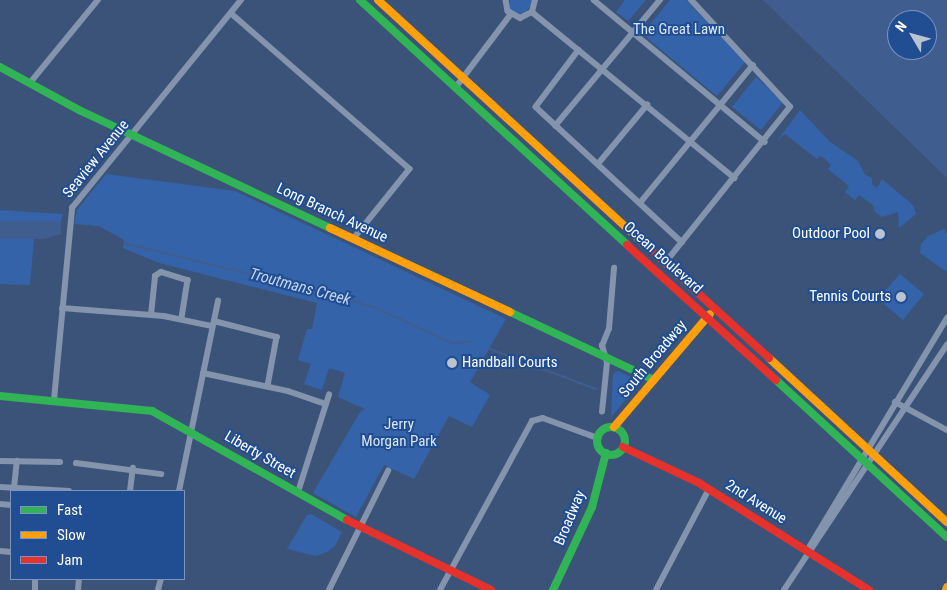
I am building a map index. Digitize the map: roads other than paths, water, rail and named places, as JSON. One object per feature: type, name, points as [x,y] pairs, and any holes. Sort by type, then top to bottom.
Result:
[{"type":"street","points":[[30,83],[98,0]]},
{"type":"street","name":"Seaview Avenue","points":[[54,400],[72,208],[240,0]]},
{"type":"street","name":"Ocean Boulevard","points":[[360,0],[947,537]]},
{"type":"street","name":"Ocean Boulevard","points":[[378,0],[947,522]]},
{"type":"street","points":[[506,0],[511,14]]},
{"type":"street","points":[[511,14],[524,17],[532,12],[536,0]]},
{"type":"street","points":[[594,0],[765,142]]},
{"type":"street","points":[[555,126],[660,0]]},
{"type":"street","points":[[665,263],[765,142],[790,107],[691,0]]},
{"type":"street","points":[[532,12],[735,178]]},
{"type":"street","points":[[231,13],[410,169],[354,239]]},
{"type":"street","points":[[456,87],[511,14]]},
{"type":"street","points":[[579,50],[536,103],[538,110],[682,242]]},
{"type":"street","points":[[640,203],[753,65]]},
{"type":"street","name":"Long Branch Avenue","points":[[0,67],[131,134],[654,380]]},
{"type":"street","points":[[598,164],[646,105]]},
{"type":"street","points":[[602,412],[605,357],[602,346],[609,329],[614,268]]},
{"type":"street","points":[[152,315],[155,276],[161,272],[188,280],[182,319]]},
{"type":"street","points":[[179,490],[218,301]]},
{"type":"street","points":[[62,308],[152,315],[213,323],[277,337],[268,386]]},
{"type":"street","name":"South Broadway","points":[[614,428],[714,308]]},
{"type":"street","points":[[784,590],[861,457],[947,318]]},
{"type":"street","points":[[808,551],[875,457],[947,345]]},
{"type":"street","points":[[203,374],[268,386],[326,404]]},
{"type":"street","points":[[298,492],[329,395]]},
{"type":"street","name":"Liberty Street","points":[[0,396],[143,408],[191,432],[359,526],[491,590]]},
{"type":"street","points":[[895,402],[947,430]]},
{"type":"street","points":[[440,590],[532,421],[543,418],[598,438]]},
{"type":"street","points":[[605,428],[614,428],[624,435],[623,447],[614,454],[606,453],[600,449],[598,438],[605,428]]},
{"type":"street","name":"2nd Avenue","points":[[623,447],[708,488],[869,590]]},
{"type":"street","name":"Broadway","points":[[553,590],[592,507],[606,453]]},
{"type":"street","points":[[0,461],[60,462]]},
{"type":"street","points":[[14,488],[17,461]]},
{"type":"street","points":[[76,463],[133,468],[161,474]]},
{"type":"street","points":[[130,490],[133,468]]},
{"type":"street","points":[[329,590],[359,526],[388,471]]},
{"type":"street","points":[[0,488],[51,490]]},
{"type":"street","points":[[656,590],[708,488]]},
{"type":"waterway","name":"Troutmans Creek","points":[[124,243],[328,293],[378,309],[452,343],[471,342]]},
{"type":"waterway","points":[[490,349],[596,389]]},
{"type":"place","name":"Outdoor Pool","points":[[880,234]]},
{"type":"place","name":"Tennis Courts","points":[[901,297]]},
{"type":"place","name":"Handball Courts","points":[[452,363]]},
{"type":"park label","name":"The Great Lawn","points":[[679,30]]},
{"type":"park label","name":"Jerry Morgan Park","points":[[399,432]]}]
